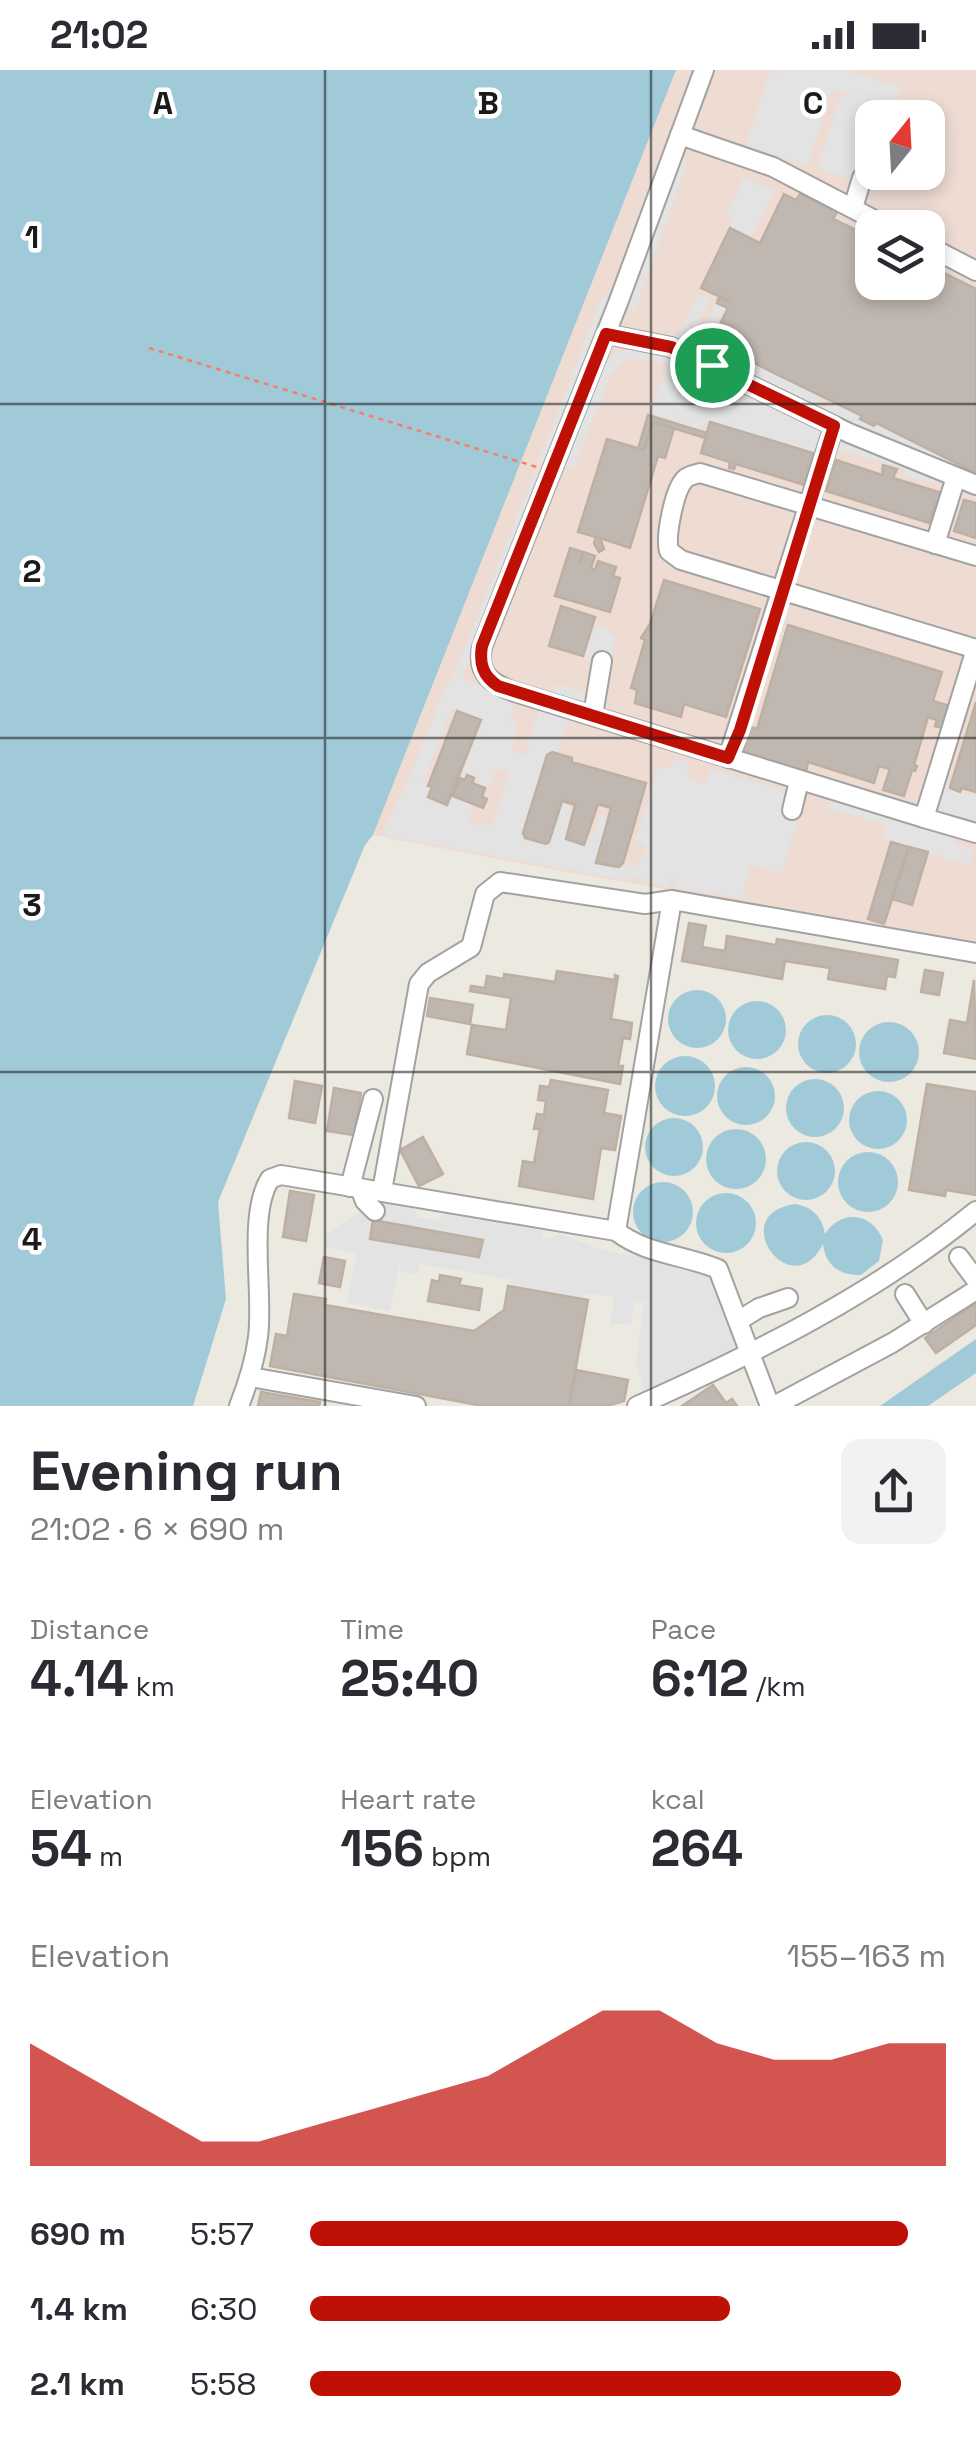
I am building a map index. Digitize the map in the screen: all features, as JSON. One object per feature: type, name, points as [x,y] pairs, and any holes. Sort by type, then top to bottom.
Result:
[{"type":"lane","points":[[704,70],[480,656],[484,673],[498,686],[556,707],[976,833]]},
{"type":"lane","points":[[680,135],[768,163],[857,210]]},
{"type":"lane","points":[[853,208],[858,190]]},
{"type":"lane","points":[[945,255],[976,271]]},
{"type":"lane","points":[[606,334],[671,347],[683,358],[829,430],[976,485]]},
{"type":"lane","points":[[728,758],[829,430]]},
{"type":"lane","points":[[924,818],[976,649],[676,558],[667,546],[672,517],[683,481],[700,473],[976,556]]},
{"type":"lane","points":[[935,544],[956,476]]},
{"type":"lane","points":[[592,715],[602,661]]},
{"type":"lane","points":[[792,810],[800,781]]},
{"type":"lane","points":[[382,1191],[419,984],[428,973],[471,947],[485,894],[491,887],[508,881],[645,904],[672,900],[976,953]]},
{"type":"lane","points":[[616,1232],[672,900]]},
{"type":"lane","points":[[373,1099],[355,1188],[375,1210]]},
{"type":"lane","points":[[239,1406],[259,1335],[258,1240],[265,1186],[281,1175],[616,1232],[635,1246],[718,1269],[729,1309],[772,1406],[924,1324],[976,1290]]},
{"type":"lane","points":[[637,1406],[749,1355],[902,1268],[976,1211]]},
{"type":"lane","points":[[959,1257],[976,1280]]},
{"type":"lane","points":[[905,1294],[924,1324]]},
{"type":"lane","points":[[729,1309],[759,1308],[788,1298]]},
{"type":"lane","points":[[250,1377],[405,1405]]},
{"type":"path","points":[[149,348],[536,466]]},
{"type":"shaded area","points":[[509,70],[976,70],[976,942],[373,835]]},
{"type":"shaded area","points":[[778,70],[848,70],[900,87],[897,97],[907,100],[855,100],[855,180],[817,168],[841,95],[850,97],[849,93],[821,87],[831,91],[807,165],[746,145],[770,71],[779,74]]},
{"type":"shaded area","points":[[679,157],[688,161],[635,310],[624,306]]},
{"type":"shaded area","points":[[744,177],[774,191],[751,238],[730,228],[733,220],[724,213]]},
{"type":"shaded area","points":[[698,294],[710,300],[699,324],[704,327],[717,303],[726,307],[704,354],[673,337],[679,333]]},
{"type":"shaded area","points":[[602,297],[610,300],[547,467],[538,463]]},
{"type":"shaded area","points":[[713,342],[821,396],[814,408],[705,355]]},
{"type":"shaded area","points":[[631,349],[650,350],[725,378],[937,476],[934,484],[904,474],[905,469],[842,450],[831,459],[710,422],[693,429],[650,415],[666,365],[635,358],[624,361],[611,374],[573,469],[563,467],[599,375],[607,362]]},
{"type":"shaded area","points":[[830,400],[862,416],[861,420],[874,426],[876,423],[947,459],[940,466],[824,413]]},
{"type":"shaded area","points":[[534,474],[543,477],[462,679],[513,701],[511,721],[517,728],[512,752],[525,755],[539,709],[559,715],[571,713],[525,838],[549,842],[562,801],[573,804],[568,829],[564,828],[562,833],[567,835],[566,839],[584,845],[595,833],[601,815],[608,817],[596,863],[607,863],[607,867],[616,870],[619,865],[636,865],[646,853],[645,845],[636,840],[655,777],[659,768],[670,767],[676,758],[689,763],[686,774],[693,781],[706,784],[711,769],[805,798],[781,874],[751,864],[741,898],[674,888],[675,880],[670,879],[668,887],[647,882],[642,876],[625,880],[388,836],[384,831],[454,675]],"holes":[[[452,709],[480,720],[481,727],[465,760],[461,779],[471,774],[479,781],[477,785],[489,788],[496,770],[509,771],[492,827],[468,822],[473,804],[451,795],[447,805],[428,797],[432,787],[423,783]]]},
{"type":"shaded area","points":[[595,625],[605,628],[616,639],[603,684],[608,711],[553,695],[556,684],[589,694],[595,668],[585,659]]},
{"type":"shaded area","points":[[942,778],[950,780],[948,788],[976,796],[976,840],[957,835],[954,844],[973,850],[969,865],[891,842],[883,837],[886,825],[828,808],[831,797],[928,826]]},
{"type":"shaded area","points":[[377,1201],[415,1208],[417,1217],[440,1221],[443,1212],[542,1229],[543,1239],[563,1235],[602,1250],[713,1270],[739,1340],[737,1347],[732,1356],[684,1378],[644,1389],[636,1363],[644,1302],[635,1303],[631,1324],[610,1324],[612,1296],[586,1294],[583,1299],[514,1287],[508,1279],[420,1264],[417,1274],[400,1271],[400,1261],[390,1311],[347,1303],[357,1253],[324,1247],[326,1234]]},
{"type":"water","points":[[0,70],[676,70],[373,835],[365,845],[218,1202],[226,1299],[193,1406],[0,1406]]},
{"type":"water","points":[[697,990],[717,999],[726,1019],[717,1039],[697,1048],[677,1039],[668,1019],[677,999]]},
{"type":"water","points":[[757,1001],[778,1009],[786,1030],[778,1051],[757,1059],[736,1051],[728,1030],[736,1009]]},
{"type":"water","points":[[827,1015],[847,1024],[856,1044],[847,1064],[827,1073],[807,1064],[798,1044],[807,1024]]},
{"type":"water","points":[[889,1022],[910,1031],[919,1052],[910,1073],[889,1082],[868,1073],[859,1052],[868,1031]]},
{"type":"water","points":[[685,1056],[706,1065],[715,1086],[706,1107],[685,1116],[664,1107],[655,1086],[664,1065]]},
{"type":"water","points":[[746,1067],[767,1075],[775,1096],[767,1117],[746,1125],[725,1117],[717,1096],[725,1075]]},
{"type":"water","points":[[815,1079],[836,1087],[844,1108],[836,1129],[815,1137],[794,1129],[786,1108],[794,1087]]},
{"type":"water","points":[[878,1091],[898,1100],[907,1120],[898,1140],[878,1149],[858,1140],[849,1120],[858,1100]]},
{"type":"water","points":[[674,1118],[695,1126],[703,1147],[695,1168],[674,1176],[653,1168],[645,1147],[653,1126]]},
{"type":"water","points":[[736,1129],[757,1138],[766,1159],[757,1180],[736,1189],[715,1180],[706,1159],[715,1138]]},
{"type":"water","points":[[806,1142],[827,1150],[835,1171],[827,1192],[806,1200],[785,1192],[777,1171],[785,1150]]},
{"type":"water","points":[[868,1152],[889,1161],[898,1182],[889,1203],[868,1212],[847,1203],[838,1182],[847,1161]]},
{"type":"water","points":[[663,1182],[684,1191],[693,1212],[684,1233],[663,1242],[642,1233],[633,1212],[642,1191]]},
{"type":"water","points":[[726,1193],[747,1202],[756,1223],[747,1244],[726,1253],[705,1244],[696,1223],[705,1202]]},
{"type":"water","points":[[795,1204],[816,1214],[825,1234],[839,1220],[847,1218],[856,1217],[872,1224],[883,1240],[879,1261],[861,1275],[846,1274],[830,1263],[823,1244],[810,1261],[796,1266],[782,1262],[764,1238],[765,1223],[775,1211]]},
{"type":"water","points":[[976,1339],[976,1373],[928,1406],[880,1406]]},
{"type":"building","points":[[784,194],[796,200],[800,194],[837,212],[833,219],[855,230],[855,300],[945,300],[945,274],[976,289],[976,473],[876,423],[874,426],[860,419],[862,416],[711,342],[728,308],[717,303],[718,299],[731,302],[701,288],[730,228],[760,243]]},
{"type":"building","points":[[648,415],[707,433],[705,438],[653,422],[644,450],[638,449]]},
{"type":"building","points":[[653,422],[674,428],[665,458],[658,456],[630,548],[600,538],[604,549],[599,552],[594,543],[596,537],[578,532],[607,439],[644,450]]},
{"type":"building","points":[[710,422],[813,453],[804,485],[736,464],[734,469],[729,468],[730,462],[701,453]]},
{"type":"building","points":[[836,460],[882,475],[883,465],[897,469],[893,478],[939,492],[941,504],[936,502],[929,523],[826,491]]},
{"type":"building","points":[[964,500],[976,503],[976,538],[954,531]]},
{"type":"building","points":[[570,548],[583,552],[579,565],[584,552],[595,556],[591,568],[595,570],[598,561],[616,567],[613,576],[620,578],[610,612],[555,596]]},
{"type":"building","points":[[664,580],[760,609],[726,717],[684,704],[681,717],[635,703],[637,690],[631,688],[645,640],[641,638],[650,624]]},
{"type":"building","points":[[561,606],[595,617],[583,656],[549,646]]},
{"type":"building","points":[[788,625],[942,672],[933,701],[950,706],[943,728],[935,726],[937,720],[928,717],[914,765],[917,766],[904,796],[883,790],[890,769],[879,766],[874,783],[808,762],[806,772],[743,753],[751,727],[757,729]]},
{"type":"building","points":[[976,702],[976,792],[962,788],[960,792],[950,788]]},
{"type":"building","points":[[457,711],[481,720],[447,805],[428,797],[432,787],[428,786]]},
{"type":"building","points":[[552,752],[572,758],[572,762],[646,783],[619,867],[596,863],[611,808],[598,804],[584,845],[566,839],[575,805],[562,801],[549,842],[525,838],[523,833],[547,755]]},
{"type":"building","points":[[467,775],[474,778],[472,783],[485,788],[482,797],[487,799],[483,808],[453,796],[460,778],[465,780]]},
{"type":"building","points":[[891,842],[909,847],[884,924],[868,919]]},
{"type":"building","points":[[909,847],[928,852],[912,905],[892,899]]},
{"type":"building","points":[[689,923],[706,926],[702,947],[725,951],[727,936],[776,945],[777,939],[898,960],[895,977],[887,976],[885,989],[828,979],[830,968],[785,961],[782,979],[682,961]]},
{"type":"building","points":[[925,970],[943,973],[939,995],[921,992]]},
{"type":"building","points":[[557,971],[615,980],[618,976],[611,1019],[632,1023],[630,1039],[623,1038],[618,1066],[623,1066],[620,1084],[467,1054],[472,1025],[506,1030],[511,998],[470,991],[471,986],[485,988],[487,976],[504,979],[504,974],[555,982]]},
{"type":"building","points":[[974,980],[976,1059],[944,1053],[950,1020],[967,1023]]},
{"type":"building","points":[[430,998],[473,1005],[470,1024],[427,1016]]},
{"type":"building","points":[[551,1080],[608,1090],[604,1113],[621,1116],[615,1150],[601,1148],[593,1199],[519,1186],[523,1161],[534,1163],[540,1129],[534,1129],[537,1114],[544,1115],[546,1101],[538,1100],[540,1086],[549,1087]]},
{"type":"building","points":[[295,1081],[322,1086],[315,1123],[289,1118]]},
{"type":"building","points":[[927,1084],[976,1092],[976,1195],[946,1190],[945,1196],[909,1190]]},
{"type":"building","points":[[334,1088],[361,1093],[354,1135],[327,1131]]},
{"type":"building","points":[[423,1137],[443,1174],[419,1186],[400,1150]]},
{"type":"building","points":[[290,1191],[314,1195],[306,1241],[283,1237]]},
{"type":"building","points":[[373,1220],[483,1240],[479,1257],[370,1239]]},
{"type":"building","points":[[324,1257],[345,1261],[340,1287],[319,1283]]},
{"type":"building","points":[[440,1275],[461,1279],[459,1285],[482,1289],[479,1310],[428,1301],[432,1280],[439,1282]]},
{"type":"building","points":[[508,1286],[588,1300],[569,1406],[483,1406],[270,1366],[276,1334],[287,1336],[294,1294],[326,1299],[325,1305],[474,1331],[504,1310]]},
{"type":"building","points":[[976,1303],[976,1325],[936,1353],[925,1338]]},
{"type":"building","points":[[576,1370],[628,1380],[624,1401],[606,1406],[569,1406]]},
{"type":"building","points":[[713,1385],[726,1403],[732,1399],[737,1406],[682,1406]]},
{"type":"building","points":[[261,1392],[320,1402],[319,1406],[258,1406]]},
{"type":"route","points":[[606,334],[671,347],[712,365],[834,426],[728,758],[498,686],[484,673],[480,656],[606,334]]}]
